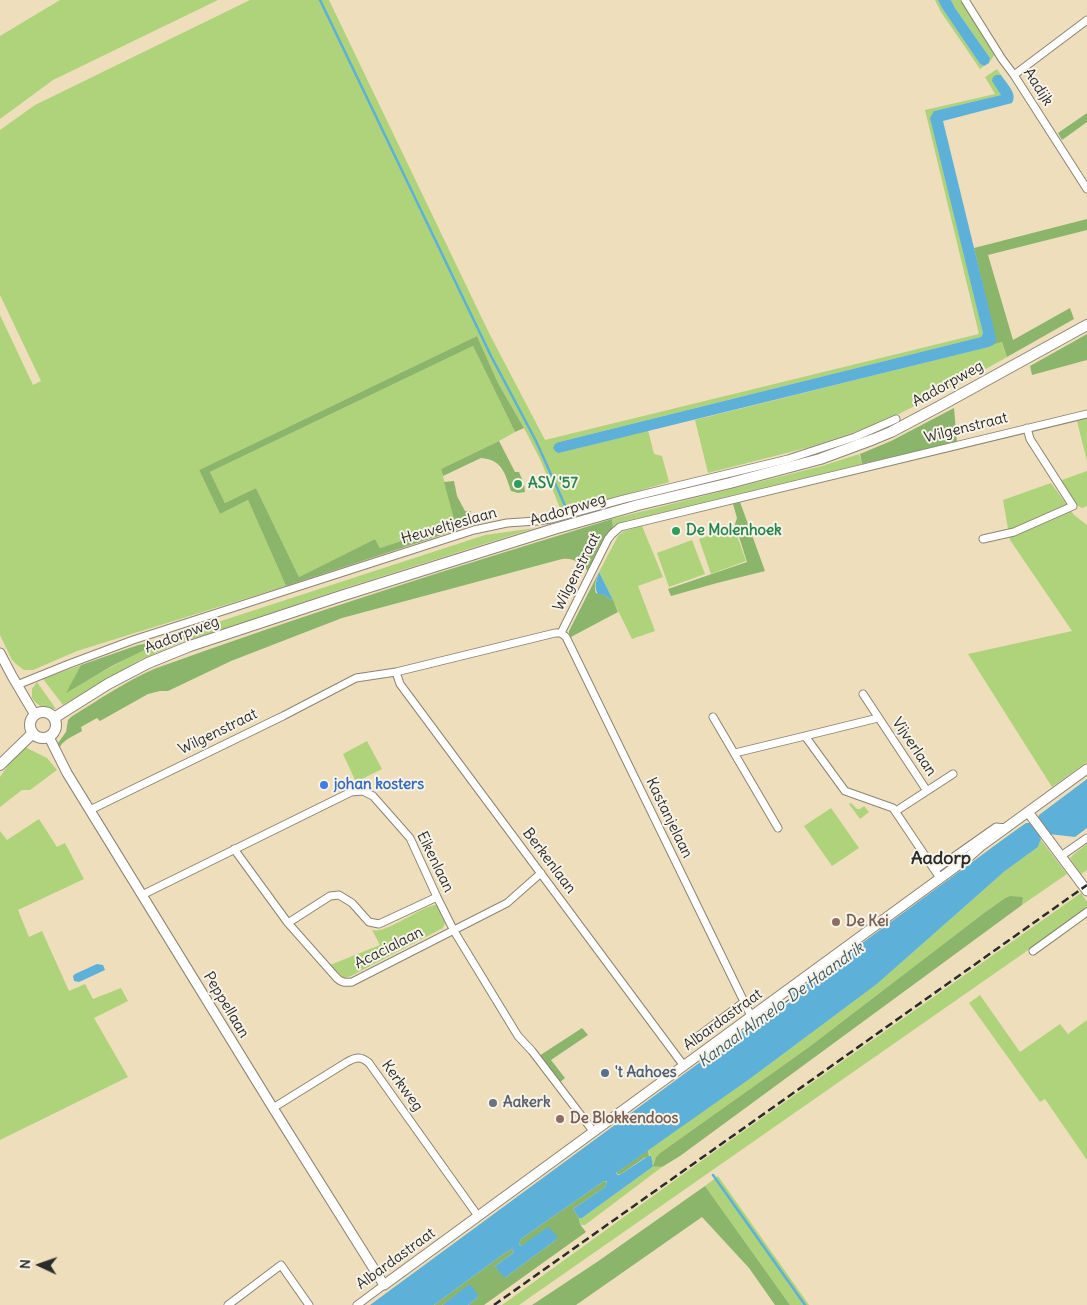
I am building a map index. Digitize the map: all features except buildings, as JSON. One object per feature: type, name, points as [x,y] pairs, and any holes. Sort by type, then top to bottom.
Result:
[{"type":"main road","name":"Aadorpweg","points":[[54,718],[108,684],[148,663],[190,646],[554,529],[638,505],[820,459],[865,443],[891,432],[940,406],[1087,325]]},
{"type":"main road","points":[[42,713],[54,718],[56,728],[49,737],[37,737],[33,733],[30,724],[35,715],[42,713]]},
{"type":"main road","points":[[0,765],[33,733]]},
{"type":"street","name":"Aadijk","points":[[965,0],[1087,189]]},
{"type":"street","points":[[1014,75],[1087,20]]},
{"type":"street","name":"Wilgenstraat","points":[[90,810],[284,716],[356,678],[396,672],[561,633],[608,539],[615,530],[624,526],[1087,414]]},
{"type":"street","name":"Heuveltjeslaan","points":[[17,685],[133,640],[474,530],[552,518],[788,459],[855,437],[896,420]]},
{"type":"street","name":"Wilgenstraat","points":[[982,539],[1014,532],[1073,506],[1030,439],[1027,428]]},
{"type":"street","name":"Kastanjelaan","points":[[561,633],[566,637],[752,1016]]},
{"type":"street","points":[[0,653],[35,715]]},
{"type":"street","name":"Berkenlaan","points":[[396,672],[400,684],[684,1066]]},
{"type":"street","name":"Vijverlaan","points":[[863,694],[927,791]]},
{"type":"street","points":[[713,717],[778,828]]},
{"type":"street","name":"Vijverlaan","points":[[735,753],[878,718]]},
{"type":"street","points":[[805,736],[845,791],[893,808],[896,811],[938,874]]},
{"type":"street","name":"Peppellaan","points":[[49,737],[67,773],[272,1108],[384,1285]]},
{"type":"street","name":"Albardastraat","points":[[357,1305],[752,1016],[938,874],[1007,828],[1087,770]]},
{"type":"street","name":"Vijverlaan","points":[[896,811],[953,774]]},
{"type":"street","name":"Eikenlaan","points":[[142,895],[350,792],[363,790],[373,796],[410,838],[454,931],[518,1036],[532,1051],[593,1131]]},
{"type":"street","points":[[1028,812],[1087,891]]},
{"type":"street","points":[[1061,856],[1087,838]]},
{"type":"street","name":"Acacialaan","points":[[234,850],[288,923],[335,976],[340,981],[347,983],[507,903],[541,873]]},
{"type":"street","points":[[288,923],[330,896],[339,895],[352,903],[370,922],[379,924],[437,897]]},
{"type":"street","points":[[1033,951],[1087,912]]},
{"type":"street","name":"Albardastraat","points":[[697,1037],[744,1002]]},
{"type":"street","name":"Kerkweg","points":[[272,1108],[347,1062],[357,1058],[364,1058],[478,1216]]},
{"type":"street","points":[[228,1305],[281,1265],[309,1305]]},
{"type":"green space","points":[[60,0],[218,0],[53,80],[0,119],[0,36]]},
{"type":"green space","points":[[250,0],[329,0],[489,333],[545,440],[979,334],[925,110],[995,94],[985,77],[997,69],[1001,75],[996,75],[1001,95],[934,111],[983,333],[981,337],[559,442],[559,453],[648,430],[654,454],[662,456],[669,482],[562,513],[541,461],[498,383],[477,336],[199,470],[220,514],[248,500],[286,586],[77,651],[33,670],[24,670],[12,660],[0,635],[0,315],[33,385],[41,381],[0,295],[0,130],[35,105]]},
{"type":"green space","points":[[935,0],[938,0],[980,64],[984,66],[980,69],[941,12]]},
{"type":"green space","points":[[951,0],[960,0],[995,54],[989,63],[990,58]]},
{"type":"green space","points":[[1087,113],[1087,122],[1062,140],[1058,133]]},
{"type":"green space","points":[[1087,219],[1087,230],[988,255],[1013,340],[1070,308],[1074,319],[1007,357],[1002,342],[995,344],[974,248]]},
{"type":"green space","points":[[1087,334],[1087,360],[1032,375],[1030,366]]},
{"type":"green space","points":[[477,336],[498,383],[524,428],[515,432],[473,346],[210,472],[225,503],[256,488],[299,577],[375,539],[380,548],[455,523],[444,482],[454,481],[457,496],[465,511],[471,511],[469,526],[286,586],[248,500],[220,514],[199,470]]},
{"type":"green space","points":[[1002,342],[1007,357],[883,422],[810,447],[708,473],[695,420]]},
{"type":"green space","points":[[473,346],[515,432],[441,469],[455,523],[380,548],[375,539],[299,577],[256,488],[225,503],[210,472]]},
{"type":"green space","points":[[954,408],[957,442],[862,464],[860,454],[891,441]]},
{"type":"green space","points":[[1087,419],[1087,461],[1077,421]]},
{"type":"green space","points":[[499,441],[515,472],[519,472],[525,492],[511,491],[502,469],[499,465],[488,459],[481,458],[443,476],[441,469]]},
{"type":"green space","points":[[859,454],[862,464],[626,521],[612,531],[612,519],[822,466]]},
{"type":"green space","points":[[1087,471],[1087,506],[1082,508],[1078,506],[1059,481]]},
{"type":"green space","points":[[1051,483],[1074,515],[1087,525],[1087,762],[1052,787],[968,654],[1072,631],[1010,540],[1003,500]]},
{"type":"green space","points":[[740,502],[765,571],[671,596],[668,589],[747,562],[735,524],[737,518],[733,504]]},
{"type":"green space","points":[[612,519],[612,531],[589,572],[577,562],[570,559],[562,559],[342,618],[231,661],[168,691],[148,694],[100,721],[97,718],[81,727],[82,731],[66,740],[59,748],[58,743],[66,732],[68,720],[71,717],[122,685],[154,669],[325,610]]},
{"type":"green space","points":[[642,526],[663,577],[638,586],[655,631],[632,639],[599,572],[618,536],[624,531]]},
{"type":"green space","points":[[734,527],[746,561],[711,574],[699,539]]},
{"type":"green space","points":[[535,528],[181,642],[140,660],[63,705],[43,679],[81,665],[67,692],[121,662],[178,635],[485,535]]},
{"type":"green space","points":[[692,540],[705,574],[669,587],[657,553]]},
{"type":"green space","points":[[599,572],[595,585],[596,593],[605,595],[613,600],[618,612],[569,638],[569,631]]},
{"type":"green space","points":[[165,640],[112,666],[66,693],[81,665],[138,645]]},
{"type":"green space","points":[[37,682],[56,709],[42,707],[32,698],[32,689]]},
{"type":"green space","points":[[367,741],[382,769],[356,782],[343,754]]},
{"type":"green space","points":[[25,747],[47,758],[57,770],[30,790],[22,790],[0,807],[0,777],[11,761]]},
{"type":"green space","points":[[851,803],[857,809],[864,806],[869,812],[860,819],[849,804]]},
{"type":"green space","points":[[831,808],[859,848],[832,866],[804,826]]},
{"type":"green space","points":[[39,819],[57,847],[65,843],[84,879],[18,910],[29,937],[42,931],[69,991],[85,984],[93,999],[121,988],[128,1001],[94,1018],[128,1077],[0,1140],[0,831],[7,840]]},
{"type":"green space","points":[[1041,840],[1067,874],[1022,905],[1023,899],[1010,896],[1005,898],[809,1047],[660,1153],[653,1165],[648,1150],[751,1078],[877,984],[1005,871],[1038,847]]},
{"type":"green space","points":[[1087,844],[1087,870],[1081,874],[1070,858]]},
{"type":"green space","points":[[1081,893],[1087,902],[1087,909],[519,1305],[502,1305],[714,1152]]},
{"type":"green space","points":[[1010,896],[1022,897],[1022,905],[680,1156],[662,1167],[653,1166],[656,1157],[660,1153],[809,1047],[984,913]]},
{"type":"green space","points":[[437,905],[445,923],[443,928],[349,977],[343,977],[330,965],[380,945],[372,930],[393,925]]},
{"type":"green space","points":[[980,995],[1020,1052],[1060,1024],[1068,1034],[1087,1020],[1087,1160],[1045,1099],[1040,1102],[969,1003]]},
{"type":"green space","points":[[582,1028],[588,1035],[551,1060],[565,1078],[559,1083],[539,1056]]},
{"type":"green space","points":[[648,1150],[649,1156],[621,1174],[617,1174],[617,1172]]},
{"type":"green space","points":[[653,1165],[662,1167],[585,1225],[579,1223],[579,1218],[582,1218]]},
{"type":"green space","points":[[718,1176],[809,1305],[790,1305],[705,1186]]},
{"type":"green space","points":[[604,1181],[607,1182],[605,1187],[573,1209],[586,1232],[484,1305],[468,1305],[478,1297],[470,1285],[442,1305],[434,1305],[512,1249],[513,1253],[495,1266],[506,1277],[557,1239],[556,1236],[521,1246],[519,1244],[521,1239]]},
{"type":"green space","points":[[705,1186],[790,1305],[775,1305],[749,1268],[702,1217],[576,1305],[532,1305],[597,1262]]},
{"type":"water","points":[[938,0],[951,0],[990,58],[989,63],[984,66],[980,64]]},
{"type":"water","points":[[996,75],[1001,75],[1011,89],[1014,96],[1012,103],[943,121],[996,338],[995,344],[559,453],[556,452],[553,448],[559,442],[981,337],[983,333],[930,118],[934,111],[1001,95],[992,81]]},
{"type":"water","points":[[599,572],[613,600],[605,595],[598,594],[596,583]]},
{"type":"water","name":"Kanaal Almelo-De Haandrik","points":[[1087,779],[1087,828],[1075,837],[1049,834],[1047,832],[1040,837],[1041,840],[1038,847],[1005,871],[877,984],[751,1078],[616,1173],[618,1175],[621,1174],[648,1156],[651,1156],[653,1166],[651,1168],[582,1218],[579,1218],[573,1209],[605,1187],[607,1182],[604,1181],[521,1239],[519,1244],[521,1246],[548,1227],[557,1236],[557,1239],[506,1277],[495,1266],[513,1253],[512,1249],[434,1305],[370,1305],[1009,835],[1026,823],[1031,823],[1038,818],[1039,815]]},
{"type":"water","points":[[97,964],[103,965],[105,970],[79,982],[74,981],[73,976],[75,974]]},
{"type":"water","points":[[470,1284],[478,1297],[468,1305],[442,1305]]},
{"type":"waterway","points":[[320,0],[491,356],[536,441],[567,510]]},
{"type":"waterway","points":[[713,1175],[805,1305]]},
{"type":"railway","points":[[494,1305],[1087,885]]},
{"type":"place","name":"ASV '57","points":[[518,484]]},
{"type":"place","name":"De Molenhoek","points":[[676,531]]},
{"type":"place","name":"johan kosters","points":[[324,785]]},
{"type":"place","name":"De Kei","points":[[836,922]]},
{"type":"place","name":"'t Aahoes","points":[[605,1073]]},
{"type":"place","name":"Aakerk","points":[[493,1103]]},
{"type":"place","name":"De Blokkendoos","points":[[560,1119]]},
{"type":"district","name":"Aadorp","points":[[941,859]]}]
